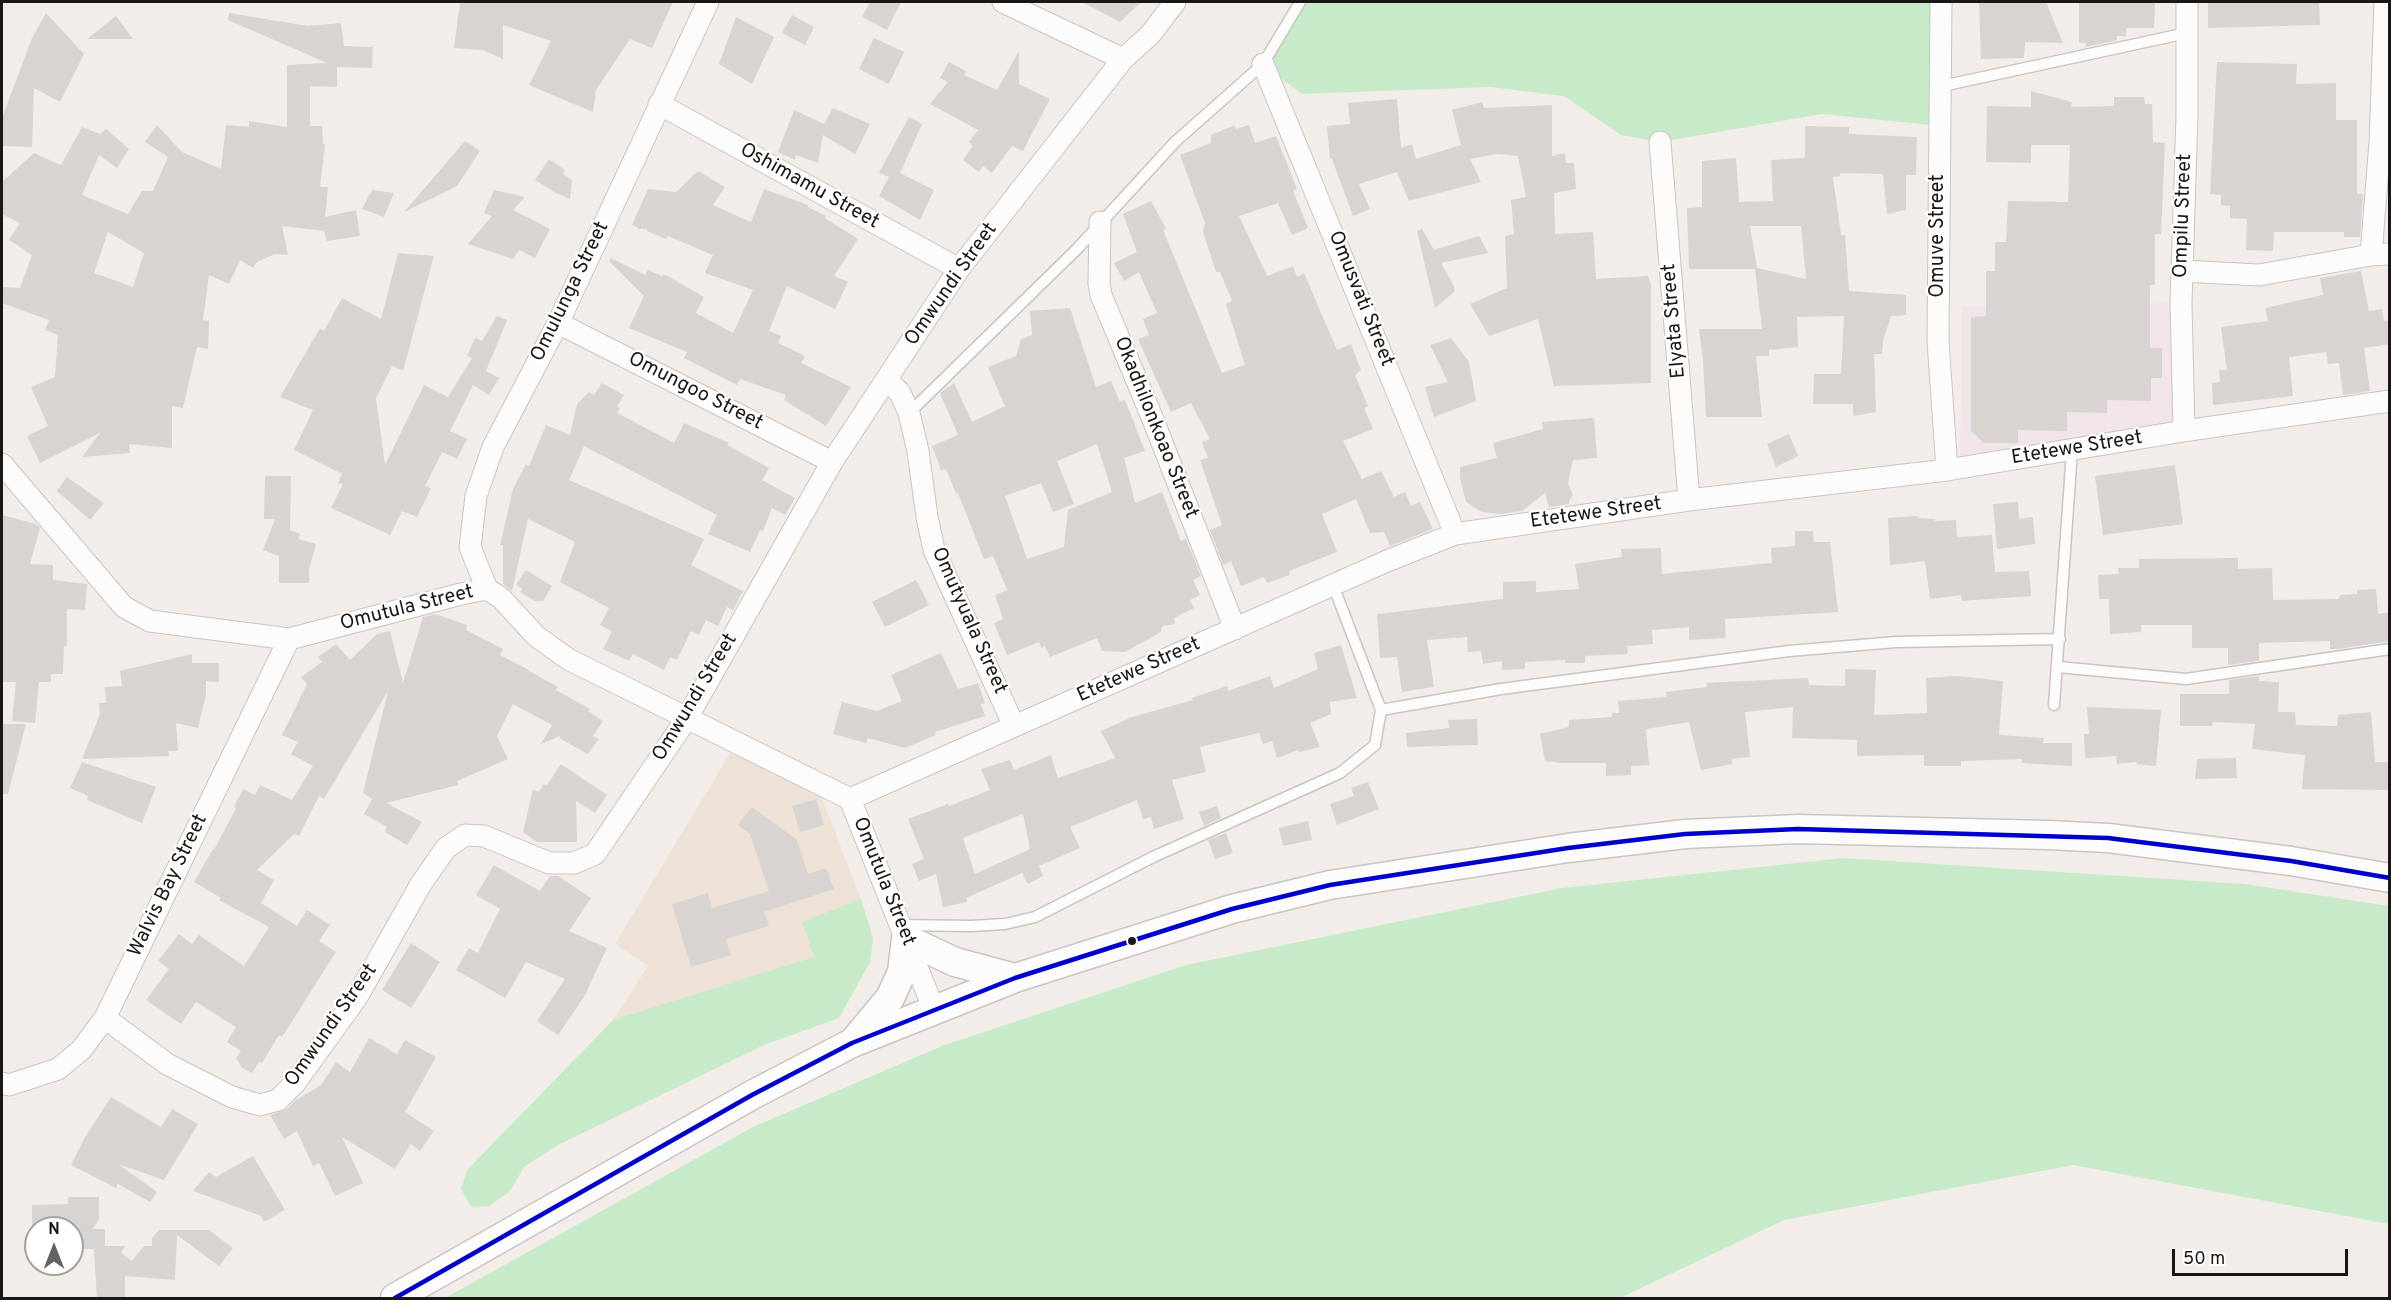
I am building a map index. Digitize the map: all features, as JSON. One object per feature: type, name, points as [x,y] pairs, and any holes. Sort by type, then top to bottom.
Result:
[{"type":"main road","points":[[395,1299],[741,1101],[852,1043],[1015,978],[1232,909],[1330,885],[1568,848],[1685,834],[1798,829],[2058,835],[2140,842],[2291,861],[2390,879]]},
{"type":"main road","points":[[852,1043],[890,998],[902,972],[904,932],[955,962],[1015,978]]},
{"type":"street","name":"Omulunga Street","points":[[487,589],[470,547],[476,496],[493,447],[558,323],[708,2]]},
{"type":"street","points":[[1003,2],[1123,59]]},
{"type":"street","name":"Omwundi Street","points":[[105,1018],[167,1064],[232,1097],[260,1105],[278,1100],[295,1083],[357,997],[421,884],[446,848],[465,835],[484,836],[549,862],[574,862],[595,854],[687,718],[832,462],[959,269],[1123,59],[1150,35],[1175,2]]},
{"type":"street","name":"Omuve Street","points":[[1941,2],[1938,341],[1947,470]]},
{"type":"street","name":"Ompilu Street","points":[[2184,431],[2182,271],[2187,2]]},
{"type":"street","points":[[2182,271],[2259,275],[2380,254],[2380,142],[2385,2]]},
{"type":"street","name":"Omusvati Street","points":[[1263,64],[1455,534]]},
{"type":"street","name":"Oshimamu Street","points":[[659,104],[959,269]]},
{"type":"street","name":"Elyata Street","points":[[1660,142],[1689,500]]},
{"type":"street","name":"Okadhilonkoao Street","points":[[1100,222],[1099,284],[1101,295],[1155,422],[1235,629]]},
{"type":"street","name":"Omungoo Street","points":[[558,323],[832,462]]},
{"type":"street","name":"Omutyuala Street","points":[[887,380],[900,393],[909,413],[918,451],[927,518],[934,550],[1014,726]]},
{"type":"street","name":"Etetewe Street","points":[[850,799],[1333,585],[1455,534],[1689,500],[1947,470],[2184,431],[2390,401]]},
{"type":"street","name":"Omutula Street","points":[[2,464],[124,607],[150,621],[289,639],[487,589],[501,598],[536,636],[568,659],[850,799],[934,1010]]},
{"type":"street","name":"Walvis Bay Street","points":[[4,1089],[58,1070],[81,1050],[105,1018],[289,639]]},
{"type":"lane","points":[[909,413],[1077,249],[1175,142],[1263,64],[1300,2]]},
{"type":"lane","points":[[1942,86],[2187,33]]},
{"type":"lane","points":[[2054,705],[2072,451]]},
{"type":"lane","points":[[904,932],[994,925],[1035,917],[1153,857],[1340,773],[1375,745],[1381,710],[1333,585]]},
{"type":"lane","points":[[1381,710],[1501,689],[1789,651],[1896,642],[2060,639]]},
{"type":"lane","points":[[2058,667],[2186,679],[2390,649]]},
{"type":"shaded area","points":[[2181,303],[2183,421],[1960,462],[1962,307]]},
{"type":"shaded area","points":[[732,750],[820,793],[861,899],[873,938],[870,962],[839,1018],[613,1020],[648,966],[615,944]]},
{"type":"green space","points":[[1300,2],[1941,2],[1940,126],[1822,114],[1660,142],[1621,135],[1564,96],[1490,87],[1302,94],[1263,64]]},
{"type":"green space","points":[[1844,858],[2245,884],[2389,906],[2389,1224],[2073,1165],[1784,1220],[1620,1298],[445,1298],[753,1127],[942,1046],[1186,965],[1562,888]]},
{"type":"green space","points":[[861,899],[873,938],[870,962],[839,1018],[764,1045],[558,1145],[525,1166],[509,1192],[489,1206],[471,1207],[461,1189],[467,1170],[613,1020],[814,957],[802,922]]},
{"type":"building","points":[[460,2],[673,2],[652,48],[630,39],[596,90],[593,112],[529,85],[551,41],[503,25],[503,59],[483,50],[454,48]]},
{"type":"building","points":[[870,2],[901,2],[887,30],[862,17]]},
{"type":"building","points":[[1082,2],[1141,2],[1120,22]]},
{"type":"building","points":[[1979,2],[2046,2],[2063,43],[2025,42],[2024,58],[1981,59]]},
{"type":"building","points":[[2079,2],[2155,2],[2154,28],[2126,28],[2126,36],[2117,36],[2117,40],[2086,47],[2086,43],[2079,43]]},
{"type":"building","points":[[2208,2],[2319,2],[2320,25],[2208,28]]},
{"type":"building","points":[[46,13],[84,54],[60,102],[34,88],[32,147],[2,146],[2,118],[32,38]]},
{"type":"building","points":[[229,13],[308,26],[341,23],[344,46],[373,47],[372,68],[337,67],[337,87],[310,86],[310,126],[322,126],[323,144],[325,144],[320,187],[328,187],[325,217],[356,210],[360,236],[327,241],[324,231],[282,226],[288,255],[275,254],[257,262],[253,268],[240,260],[229,284],[209,275],[203,320],[209,321],[208,349],[197,347],[183,408],[172,406],[172,448],[129,444],[130,453],[82,457],[100,433],[40,463],[27,436],[48,426],[31,387],[55,377],[58,335],[45,330],[49,320],[2,303],[2,287],[20,288],[32,255],[9,240],[20,223],[2,214],[2,182],[34,153],[61,165],[82,127],[100,134],[106,129],[129,149],[117,168],[99,155],[82,195],[128,214],[142,191],[153,191],[168,157],[145,142],[157,125],[182,152],[221,169],[226,125],[249,127],[249,121],[287,127],[287,65],[327,63],[228,20]],"holes":[[[108,232],[144,253],[133,287],[94,273]]]},
{"type":"building","points":[[792,15],[814,27],[805,45],[782,33]]},
{"type":"building","points":[[116,16],[133,39],[87,39]]},
{"type":"building","points":[[736,17],[774,37],[752,84],[719,64]]},
{"type":"building","points":[[874,38],[904,52],[889,84],[859,69]]},
{"type":"building","points":[[1019,51],[1019,84],[1050,99],[1023,151],[1012,146],[992,173],[983,166],[979,172],[963,160],[973,146],[969,142],[978,130],[930,104],[948,82],[940,78],[949,62],[966,71],[964,75],[997,90]]},
{"type":"building","points":[[2217,62],[2297,64],[2296,84],[2336,83],[2336,120],[2357,120],[2357,194],[2363,194],[2360,237],[2344,237],[2344,232],[2274,232],[2273,251],[2246,250],[2247,219],[2230,218],[2230,206],[2221,205],[2221,195],[2210,194]]},
{"type":"building","points":[[2031,91],[2072,102],[2071,107],[2114,106],[2114,97],[2144,97],[2145,104],[2152,104],[2153,142],[2165,143],[2161,234],[2155,234],[2155,285],[2150,285],[2150,348],[2162,348],[2162,378],[2151,378],[2151,401],[2107,400],[2107,413],[2067,412],[2067,431],[2018,430],[2018,443],[1984,443],[1971,431],[1971,317],[1986,316],[1986,271],[1995,271],[1995,242],[2006,242],[2008,201],[2068,202],[2070,145],[2031,145],[2031,163],[1986,162],[1987,106],[2031,107]]},
{"type":"building","points":[[1397,99],[1401,148],[1412,144],[1416,159],[1461,145],[1452,110],[1482,102],[1484,108],[1552,105],[1552,156],[1565,153],[1566,163],[1574,163],[1576,189],[1554,193],[1555,234],[1593,232],[1596,279],[1648,276],[1651,285],[1651,383],[1554,386],[1538,319],[1489,336],[1470,304],[1507,288],[1505,236],[1514,234],[1511,200],[1526,197],[1518,156],[1498,154],[1470,159],[1481,182],[1409,201],[1397,172],[1359,184],[1370,209],[1353,216],[1332,159],[1330,159],[1327,126],[1350,124],[1348,103]]},
{"type":"building","points":[[833,108],[870,124],[855,154],[823,135],[818,163],[796,155],[795,160],[778,152],[794,110],[824,124]]},
{"type":"building","points":[[909,117],[922,124],[900,173],[934,190],[920,220],[879,196],[889,177],[879,173]]},
{"type":"building","points":[[1235,125],[1236,129],[1249,125],[1255,143],[1276,136],[1297,189],[1293,191],[1308,228],[1292,235],[1278,203],[1239,216],[1267,276],[1293,266],[1297,277],[1304,273],[1337,350],[1351,344],[1361,370],[1355,375],[1368,406],[1364,408],[1373,429],[1343,441],[1362,479],[1381,471],[1394,497],[1405,492],[1411,506],[1420,502],[1433,529],[1390,546],[1384,532],[1370,533],[1356,499],[1322,514],[1337,552],[1289,571],[1290,575],[1267,583],[1264,577],[1241,586],[1231,561],[1223,565],[1210,530],[1222,525],[1200,460],[1208,458],[1202,442],[1210,439],[1191,403],[1171,412],[1138,339],[1149,335],[1143,319],[1157,313],[1139,272],[1124,281],[1114,263],[1137,252],[1123,214],[1151,201],[1166,229],[1163,230],[1222,373],[1245,365],[1226,304],[1232,301],[1220,272],[1216,272],[1203,232],[1205,223],[1180,155],[1211,143],[1211,135]]},
{"type":"building","points":[[1805,126],[1849,127],[1849,134],[1917,137],[1916,175],[1906,175],[1906,210],[1887,214],[1883,174],[1840,173],[1840,176],[1833,177],[1841,235],[1845,235],[1849,291],[1906,295],[1906,315],[1891,316],[1883,341],[1882,354],[1874,354],[1876,412],[1853,416],[1853,404],[1813,404],[1814,374],[1841,374],[1844,316],[1797,317],[1798,347],[1769,350],[1769,356],[1756,356],[1762,417],[1706,417],[1699,329],[1762,329],[1755,269],[1689,269],[1687,208],[1702,207],[1702,161],[1736,158],[1739,202],[1773,201],[1771,160],[1805,158]],"holes":[[[1750,226],[1801,226],[1806,279],[1757,268]]]},
{"type":"building","points":[[465,141],[480,151],[457,186],[404,212]]},
{"type":"building","points":[[549,159],[565,170],[563,174],[572,180],[570,199],[535,180]]},
{"type":"building","points":[[698,171],[725,187],[713,205],[751,222],[764,189],[808,205],[858,239],[834,276],[848,282],[835,309],[787,286],[769,331],[781,336],[778,343],[805,356],[801,363],[851,387],[826,426],[784,400],[786,395],[740,379],[737,385],[684,358],[687,352],[629,328],[644,296],[609,261],[611,258],[645,275],[648,270],[662,276],[664,274],[704,297],[696,313],[733,333],[753,290],[705,273],[713,255],[668,236],[666,239],[647,229],[637,229],[639,228],[632,225],[648,189],[676,192]]},
{"type":"building","points":[[372,190],[394,193],[384,217],[362,209]]},
{"type":"building","points":[[494,190],[525,197],[513,210],[550,229],[535,258],[519,250],[513,259],[468,244],[492,216],[484,213]]},
{"type":"building","points":[[1422,229],[1434,250],[1479,236],[1488,253],[1441,263],[1454,286],[1454,292],[1435,308],[1417,231]]},
{"type":"building","points":[[398,253],[434,256],[403,371],[392,366],[376,398],[385,465],[424,385],[448,397],[472,358],[467,356],[475,338],[482,341],[497,316],[507,320],[486,371],[499,378],[489,395],[473,385],[450,431],[467,439],[457,459],[442,452],[425,486],[431,488],[417,517],[402,511],[390,535],[331,508],[343,484],[338,483],[342,474],[294,450],[313,410],[280,397],[320,328],[324,331],[342,298],[381,319]]},
{"type":"building","points":[[2361,271],[2369,311],[2382,309],[2384,321],[2390,321],[2390,344],[2364,348],[2370,391],[2343,395],[2339,363],[2328,364],[2326,352],[2289,357],[2293,396],[2213,405],[2212,383],[2220,382],[2219,370],[2227,370],[2221,327],[2268,321],[2265,308],[2323,295],[2320,278]]},
{"type":"building","points":[[1070,308],[1096,387],[1111,381],[1120,402],[1125,400],[1145,451],[1124,458],[1135,503],[1162,492],[1181,541],[1186,539],[1201,576],[1193,580],[1200,595],[1190,600],[1194,608],[1174,618],[1175,624],[1162,626],[1161,632],[1125,652],[1102,651],[1097,638],[1050,657],[1045,646],[1041,648],[1039,642],[1007,655],[994,623],[1003,619],[995,595],[1007,590],[993,556],[984,559],[958,493],[956,494],[946,469],[941,470],[932,446],[958,435],[940,393],[954,383],[972,422],[1005,406],[988,367],[1016,356],[1021,339],[1032,335],[1030,311]],"holes":[[[1097,444],[1112,492],[1068,510],[1064,547],[1027,559],[1005,496],[1041,483],[1053,512],[1074,504],[1057,461]]]},
{"type":"building","points":[[1451,338],[1469,362],[1476,401],[1434,417],[1425,387],[1448,382],[1430,345]]},
{"type":"building","points":[[602,383],[624,395],[617,407],[620,408],[617,413],[674,443],[684,423],[729,443],[727,445],[769,468],[762,480],[795,498],[785,515],[772,508],[763,531],[760,530],[750,552],[708,534],[717,515],[584,446],[569,480],[704,539],[691,565],[743,591],[733,610],[727,607],[718,626],[706,620],[699,635],[691,631],[677,660],[670,657],[664,670],[633,654],[629,661],[603,649],[612,631],[600,625],[609,608],[560,582],[575,542],[528,519],[512,591],[503,584],[503,545],[500,545],[513,489],[526,464],[529,466],[546,425],[570,435],[577,404],[589,392],[594,395]]},
{"type":"building","points":[[1594,418],[1597,458],[1573,460],[1568,483],[1573,495],[1569,504],[1549,507],[1545,493],[1522,511],[1499,514],[1482,512],[1466,502],[1460,478],[1460,467],[1497,458],[1493,443],[1543,429],[1542,422]]},
{"type":"building","points":[[1789,434],[1798,456],[1776,467],[1767,444]]},
{"type":"building","points":[[2175,465],[2183,524],[2103,535],[2095,476]]},
{"type":"building","points":[[265,476],[291,476],[290,530],[300,534],[298,539],[316,544],[309,570],[309,583],[279,583],[279,556],[263,550],[275,519],[264,519]]},
{"type":"building","points":[[67,477],[104,503],[90,520],[57,491]]},
{"type":"building","points":[[2018,502],[2019,519],[2033,517],[2035,544],[1997,549],[1993,504]]},
{"type":"building","points":[[2,515],[36,524],[40,528],[30,564],[53,565],[53,580],[87,584],[85,610],[67,609],[67,646],[64,646],[63,674],[51,674],[51,682],[39,682],[35,723],[12,721],[16,682],[2,682]]},
{"type":"building","points":[[1918,516],[1918,518],[1935,519],[1935,521],[1956,520],[1957,537],[1992,535],[1995,572],[2029,571],[2031,596],[1962,601],[1961,595],[1930,599],[1925,561],[1890,565],[1888,518]]},
{"type":"building","points":[[1795,531],[1813,531],[1814,542],[1830,542],[1838,612],[1725,619],[1726,638],[1689,640],[1689,627],[1652,630],[1653,644],[1627,646],[1628,654],[1585,656],[1585,663],[1565,663],[1565,660],[1525,662],[1525,669],[1502,670],[1502,661],[1483,664],[1481,651],[1468,652],[1467,637],[1427,640],[1434,687],[1402,692],[1397,657],[1380,658],[1377,614],[1503,599],[1503,582],[1536,581],[1536,592],[1579,589],[1575,564],[1622,557],[1621,549],[1661,548],[1662,574],[1772,563],[1771,548],[1795,546]]},
{"type":"building","points":[[2238,558],[2238,569],[2272,568],[2273,600],[2339,599],[2340,595],[2357,594],[2357,590],[2376,589],[2378,614],[2390,612],[2390,641],[2338,649],[2330,649],[2330,641],[2259,643],[2259,661],[2228,665],[2228,648],[2192,648],[2192,625],[2141,625],[2141,632],[2110,634],[2109,599],[2099,599],[2098,575],[2119,574],[2118,568],[2139,568],[2139,559]]},
{"type":"building","points":[[526,570],[552,586],[543,601],[535,601],[520,592],[522,589],[516,585]]},
{"type":"building","points":[[916,580],[929,605],[885,627],[872,602]]},
{"type":"building","points":[[435,614],[467,625],[466,630],[503,649],[500,655],[558,687],[556,690],[590,709],[588,711],[603,721],[593,736],[599,739],[588,754],[559,738],[560,736],[541,744],[552,725],[513,704],[497,736],[508,759],[457,781],[458,785],[386,803],[422,822],[407,845],[385,832],[387,827],[364,814],[372,799],[363,793],[388,691],[324,799],[319,796],[299,836],[294,834],[257,870],[274,880],[261,903],[297,926],[307,910],[330,925],[319,941],[336,952],[282,1037],[279,1035],[262,1063],[259,1062],[252,1073],[242,1068],[236,1058],[241,1051],[227,1042],[236,1027],[196,1002],[181,1024],[146,1000],[169,969],[158,961],[179,934],[192,944],[199,935],[244,966],[269,927],[219,900],[221,898],[194,882],[214,850],[236,808],[234,807],[243,789],[255,795],[260,785],[292,800],[313,766],[291,754],[298,742],[282,735],[307,684],[301,677],[322,662],[318,657],[336,644],[350,660],[377,634],[390,631],[403,683],[423,617]]},
{"type":"building","points":[[1341,645],[1357,698],[1330,702],[1331,714],[1310,723],[1320,747],[1299,752],[1298,750],[1277,758],[1272,741],[1263,744],[1259,733],[1200,747],[1206,772],[1172,780],[1184,819],[1154,829],[1151,817],[1143,819],[1137,800],[1070,827],[1080,848],[1039,866],[1043,876],[1028,884],[1022,873],[966,898],[967,902],[943,907],[936,874],[919,881],[912,864],[924,859],[908,819],[990,790],[981,769],[1010,760],[1014,770],[1051,755],[1058,778],[1115,758],[1101,731],[1132,717],[1193,700],[1192,698],[1227,686],[1228,691],[1270,676],[1274,688],[1318,669],[1314,653]],"holes":[[[1023,814],[1030,849],[975,874],[963,838]]]},
{"type":"building","points":[[941,653],[958,689],[978,683],[985,703],[981,704],[985,716],[935,732],[936,735],[905,748],[868,738],[866,743],[833,734],[842,702],[877,711],[902,701],[891,675]]},
{"type":"building","points":[[192,654],[192,663],[219,663],[219,682],[206,681],[206,695],[198,728],[176,723],[178,751],[168,751],[169,756],[82,759],[100,714],[99,703],[106,703],[105,687],[122,686],[120,671]]},
{"type":"building","points":[[1845,669],[1876,670],[1874,715],[1927,713],[1926,678],[1956,676],[2003,681],[1999,735],[2044,738],[2043,743],[2072,743],[2072,766],[2022,763],[2022,759],[1961,761],[1961,766],[1924,766],[1924,755],[1857,756],[1857,740],[1792,738],[1793,707],[1745,712],[1750,757],[1732,759],[1732,764],[1701,770],[1689,722],[1646,729],[1649,765],[1631,766],[1631,775],[1606,776],[1606,763],[1545,761],[1540,734],[1569,727],[1569,720],[1612,717],[1612,713],[1619,713],[1618,701],[1667,697],[1666,692],[1707,687],[1706,683],[1808,678],[1809,685],[1845,686]]},
{"type":"building","points":[[2259,676],[2259,681],[2279,682],[2278,712],[2295,712],[2296,725],[2337,726],[2338,715],[2371,712],[2375,762],[2390,762],[2389,790],[2302,789],[2305,755],[2252,749],[2255,724],[2213,722],[2212,726],[2180,726],[2180,694],[2229,694],[2229,680]]},
{"type":"building","points":[[2087,707],[2161,710],[2156,766],[2137,764],[2137,762],[2117,764],[2116,756],[2085,758],[2084,734],[2089,734]]},
{"type":"building","points":[[1477,719],[1478,745],[1407,747],[1406,733],[1449,728],[1448,720]]},
{"type":"building","points":[[2,724],[26,724],[8,794],[2,794]]},
{"type":"building","points":[[2236,758],[2237,778],[2195,779],[2197,759]]},
{"type":"building","points":[[82,762],[156,787],[142,823],[87,800],[88,796],[70,788]]},
{"type":"building","points":[[561,764],[607,795],[595,813],[576,801],[577,842],[537,842],[523,832],[533,789],[539,792],[544,784],[547,785]]},
{"type":"building","points":[[1368,782],[1379,809],[1337,825],[1330,804],[1354,796],[1351,788]]},
{"type":"building","points":[[816,799],[824,825],[800,832],[792,806]]},
{"type":"building","points":[[1217,806],[1221,818],[1204,826],[1199,812]]},
{"type":"building","points":[[752,807],[797,840],[808,874],[826,868],[834,889],[764,912],[769,926],[726,939],[731,955],[691,967],[672,904],[708,893],[712,908],[769,891],[750,834],[738,825]]},
{"type":"building","points":[[1308,821],[1312,840],[1283,846],[1279,828]]},
{"type":"building","points":[[1226,833],[1233,853],[1215,859],[1208,840]]},
{"type":"building","points":[[494,865],[540,891],[550,876],[558,876],[591,898],[569,931],[607,948],[584,997],[558,1035],[537,1021],[565,979],[526,962],[505,998],[456,970],[469,948],[478,953],[500,909],[476,895]]},
{"type":"building","points":[[411,943],[440,962],[411,1008],[382,990]]},
{"type":"building","points":[[369,1038],[397,1054],[405,1040],[436,1057],[405,1112],[434,1131],[420,1151],[411,1144],[395,1169],[342,1137],[363,1183],[335,1196],[319,1163],[313,1166],[297,1131],[284,1139],[270,1115],[287,1109],[296,1100],[321,1085],[336,1062],[350,1072]]},
{"type":"building","points":[[111,1097],[161,1127],[172,1109],[198,1124],[164,1180],[118,1164],[157,1192],[150,1202],[118,1184],[116,1188],[71,1165],[84,1139]]},
{"type":"building","points":[[253,1156],[285,1210],[264,1222],[261,1216],[193,1191],[209,1172],[216,1177]]},
{"type":"building","points":[[68,1197],[99,1197],[99,1219],[93,1229],[105,1229],[105,1246],[125,1246],[121,1253],[132,1261],[144,1246],[152,1246],[152,1238],[159,1230],[209,1230],[233,1248],[219,1266],[177,1235],[175,1280],[125,1276],[125,1299],[97,1299],[94,1249],[84,1249],[84,1216],[32,1216],[32,1205],[68,1204]]},
{"type":"transit line","points":[[395,1298],[752,1095],[852,1043],[1015,978],[1232,909],[1330,885],[1568,848],[1685,834],[1798,829],[2108,838],[2291,861],[2390,878]]}]
